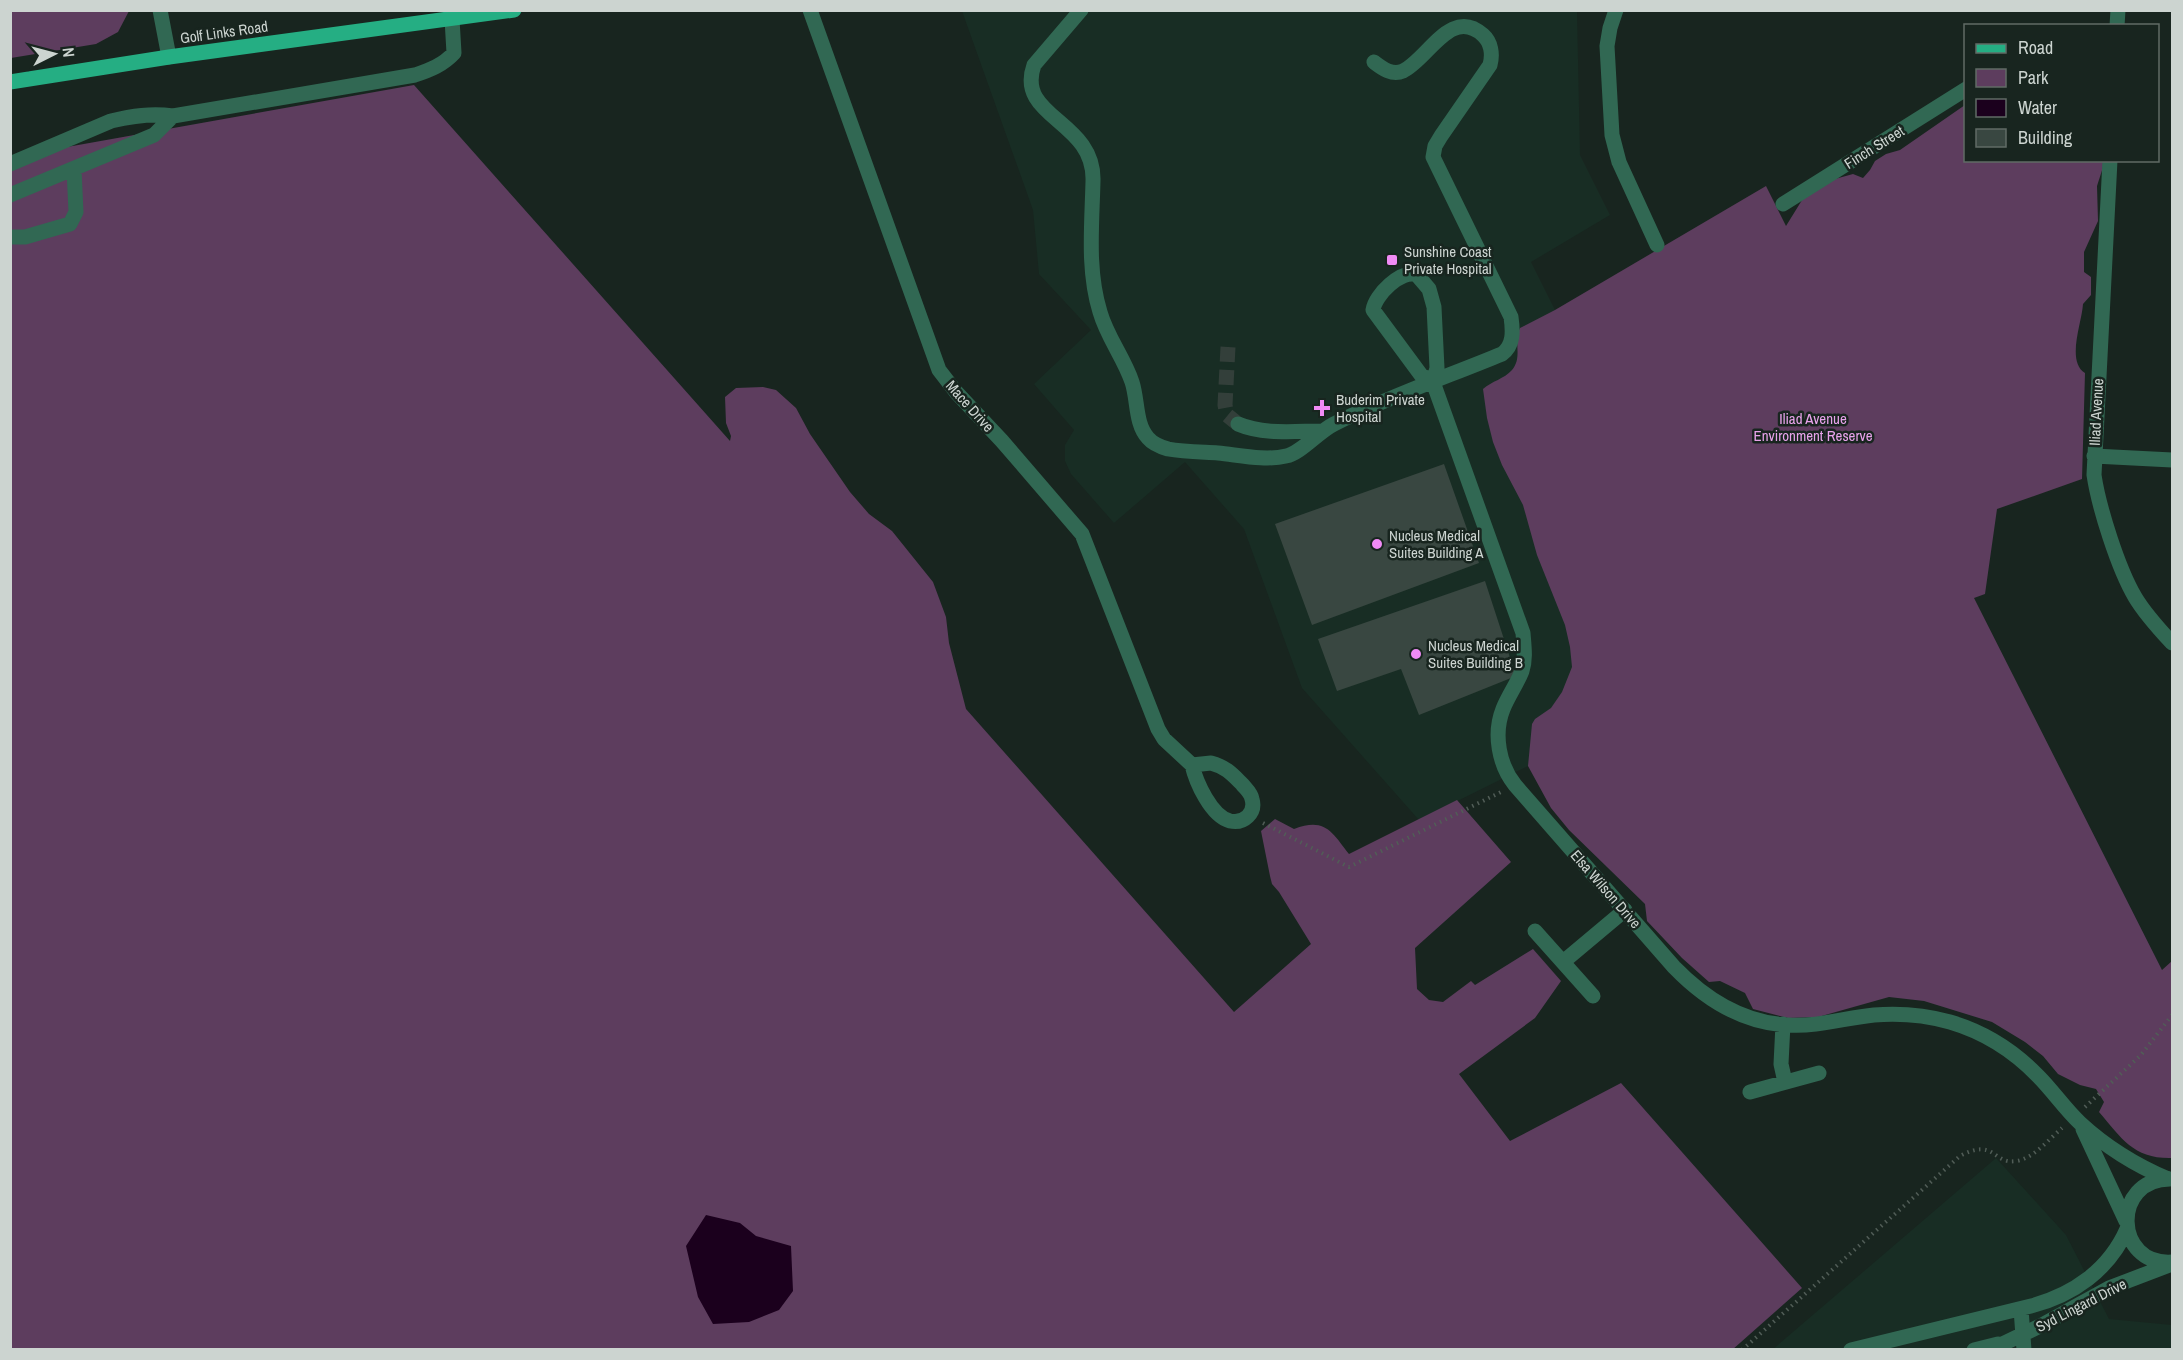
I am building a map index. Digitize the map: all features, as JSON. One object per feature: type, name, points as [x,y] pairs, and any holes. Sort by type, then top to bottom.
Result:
[{"type":"main road","name":"Golf Links Road","points":[[10,82],[169,57],[514,10]]},
{"type":"street","points":[[160,10],[169,57]]},
{"type":"street","name":"Mace Drive","points":[[810,10],[939,370],[1082,534],[1158,729],[1164,739],[1192,765],[1202,794],[1223,818],[1240,822],[1249,816]]},
{"type":"street","points":[[1081,10],[1034,65],[1030,89],[1040,105],[1078,138],[1091,161],[1093,172],[1092,252],[1100,311],[1131,379],[1140,420],[1148,438],[1170,449],[1279,457],[1296,452],[1323,431],[1508,350],[1512,324],[1508,310],[1433,157],[1435,146],[1441,136],[1486,73],[1492,57],[1491,49],[1482,34],[1473,28],[1464,26],[1446,32],[1422,56],[1402,71],[1389,71],[1374,62]]},
{"type":"street","points":[[1616,10],[1607,37],[1612,135],[1619,162],[1657,245]]},
{"type":"street","points":[[10,164],[111,122],[143,114],[173,116],[430,71],[446,62],[454,53],[452,19]]},
{"type":"street","name":"Finch Street","points":[[1783,204],[1964,90]]},
{"type":"street","points":[[10,195],[154,135],[173,116]]},
{"type":"street","name":"Iliad Avenue","points":[[2110,162],[2094,456],[2097,492],[2125,577],[2142,608],[2172,644]]},
{"type":"street","points":[[10,237],[25,237],[70,224],[76,212],[75,169]]},
{"type":"street","name":"Elsa Wilson Drive","points":[[1433,382],[1420,375],[1373,310],[1377,298],[1397,278],[1408,273],[1417,275],[1429,289],[1432,298],[1436,316],[1437,368],[1433,382],[1523,633],[1524,662],[1500,720],[1500,752],[1511,780],[1674,967],[1690,984],[1706,996],[1720,1005],[1749,1017],[1783,1024],[1804,1025],[1893,1014],[1932,1018],[1967,1028],[2001,1045],[2017,1057],[2038,1075],[2077,1119],[2129,1161],[2171,1179]]},
{"type":"street","points":[[1238,424],[1254,429],[1323,431]]},
{"type":"street","points":[[2094,456],[2172,460]]},
{"type":"street","points":[[1192,765],[1211,763],[1229,770],[1252,798],[1253,807],[1249,816]]},
{"type":"street","points":[[1563,962],[1625,910]]},
{"type":"street","points":[[1535,931],[1593,996]]},
{"type":"street","points":[[1783,1024],[1781,1064],[1785,1082]]},
{"type":"street","points":[[1750,1092],[1820,1072]]},
{"type":"street","name":"Elsa Wilson Drive","points":[[2077,1119],[2127,1226],[2133,1244],[2144,1255],[2158,1262],[2172,1263]]},
{"type":"street","name":"Syd Lingard Drive","points":[[1851,1350],[2058,1298],[2083,1284],[2111,1257],[2127,1226],[2129,1206],[2137,1193],[2149,1183],[2171,1179]]},
{"type":"street","name":"Syd Lingard Drive","points":[[1990,1350],[2018,1341],[2109,1288],[2172,1263]]},
{"type":"street","points":[[1974,1350],[2018,1341],[2021,1309]]},
{"type":"path","points":[[1249,816],[1349,867],[1511,780]]},
{"type":"path","points":[[1742,1350],[1960,1156],[1980,1148],[1988,1149],[2005,1160],[2025,1159],[2077,1119],[2141,1055],[2172,1015]]},
{"type":"shaded area","name":"Buderim Private Hospital","points":[[962,11],[1577,11],[1580,155],[1610,215],[1531,262],[1555,310],[1692,685],[1419,820],[1302,688],[1244,529],[1185,462],[1114,523],[1071,474],[1065,461],[1065,445],[1074,430],[1034,384],[1091,330],[1039,274],[1033,210]]},
{"type":"shaded area","points":[[1996,1158],[2066,1235],[2109,1319],[2172,1325],[2172,1349],[1772,1350]]},
{"type":"green space","points":[[11,10],[129,11],[118,32],[96,44],[11,58]]},
{"type":"green space","points":[[414,85],[730,441],[731,436],[726,423],[725,397],[736,388],[763,387],[776,390],[796,408],[810,434],[850,492],[869,514],[892,531],[933,582],[946,617],[949,643],[966,709],[1234,1012],[1311,944],[1272,884],[1261,831],[1275,819],[1294,829],[1313,825],[1321,826],[1332,833],[1349,854],[1457,800],[1511,862],[1415,948],[1417,989],[1429,1000],[1443,1002],[1471,981],[1475,985],[1533,949],[1561,981],[1535,1018],[1459,1074],[1510,1141],[1621,1083],[1802,1288],[1732,1350],[11,1350],[11,157]]},
{"type":"green space","name":"Iliad Avenue Environment Reserve","points":[[1964,106],[1964,162],[2105,162],[2097,186],[2098,221],[2084,252],[2084,272],[2091,277],[2091,295],[2083,304],[2076,341],[2077,360],[2079,367],[2085,373],[2082,479],[1997,509],[1985,594],[1974,598],[2162,970],[2172,961],[2172,1158],[2148,1155],[2130,1146],[2099,1112],[2104,1102],[2096,1089],[2080,1085],[2058,1074],[2043,1056],[1992,1022],[1924,1001],[1889,997],[1818,1017],[1788,1018],[1753,1009],[1745,993],[1720,981],[1709,982],[1682,958],[1647,921],[1645,904],[1569,830],[1551,808],[1528,766],[1532,724],[1535,719],[1551,708],[1562,692],[1572,667],[1570,647],[1565,625],[1537,555],[1523,505],[1493,442],[1483,389],[1512,370],[1517,360],[1517,338],[1520,328],[1555,310],[1766,186],[1786,226],[1807,192],[1835,179],[1853,174],[1863,178],[1875,161],[1886,154],[1900,150]]},
{"type":"water","points":[[706,1215],[740,1223],[756,1236],[791,1246],[793,1291],[779,1310],[749,1322],[713,1324],[698,1297],[686,1246]]},
{"type":"building","name":"Nucleus Medical Suites Building A","points":[[1444,464],[1479,563],[1312,625],[1275,524]]},
{"type":"building","name":"Nucleus Medical Suites Building B","points":[[1485,581],[1516,676],[1419,715],[1401,669],[1337,691],[1318,639]]},
{"type":"tunnel","points":[[1228,347],[1225,405],[1227,415],[1238,424]]},
{"type":"place","name":"Sunshine Coast Private Hospital","points":[[1392,260]]},
{"type":"place","name":"Buderim Private Hospital","points":[[1322,408]]},
{"type":"place","name":"Nucleus Medical Suites Building A","points":[[1377,544]]},
{"type":"place","name":"Nucleus Medical Suites Building B","points":[[1416,654]]}]
